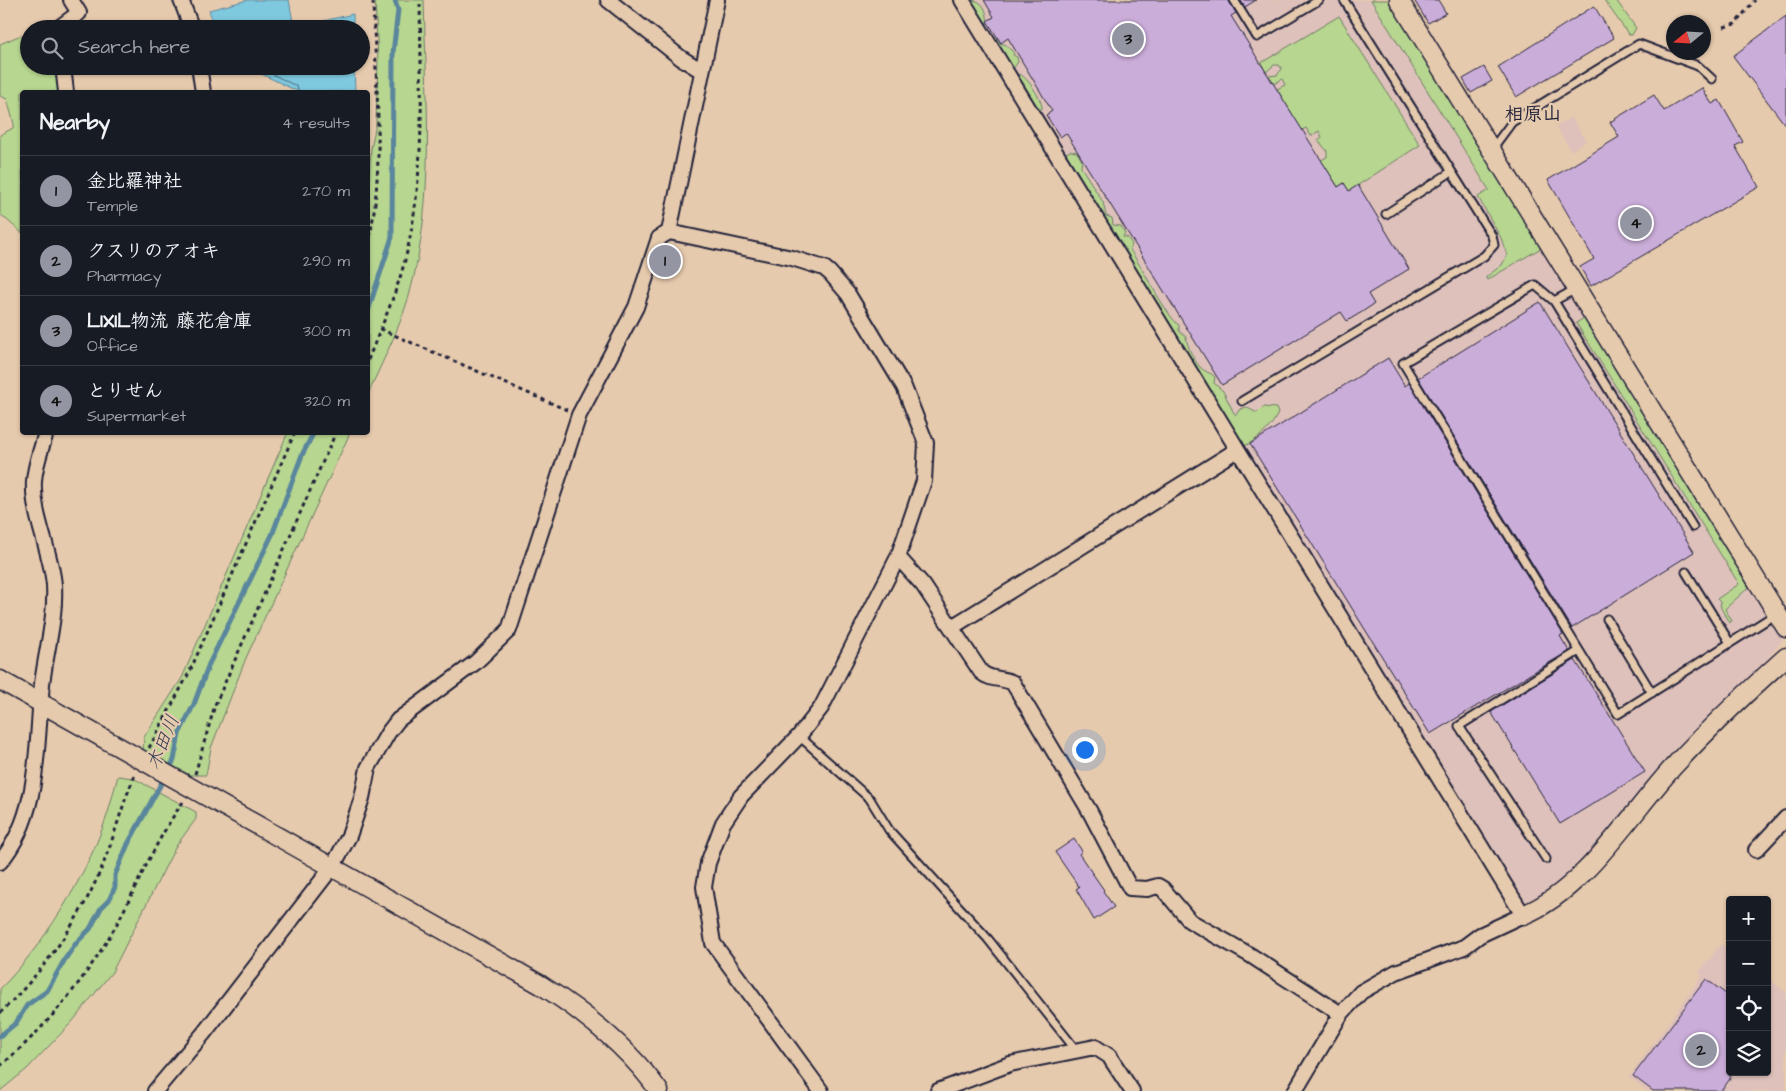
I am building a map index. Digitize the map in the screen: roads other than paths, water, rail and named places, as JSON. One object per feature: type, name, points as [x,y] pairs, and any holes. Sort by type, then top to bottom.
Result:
[{"type":"street","points":[[69,20],[79,13],[71,0]]},
{"type":"street","points":[[182,0],[189,20]]},
{"type":"street","points":[[608,0],[681,58],[702,71]]},
{"type":"street","points":[[669,232],[717,0]]},
{"type":"street","points":[[962,0],[1236,450],[1524,916]]},
{"type":"street","points":[[1399,0],[1786,628]]},
{"type":"street","points":[[64,75],[66,90]]},
{"type":"street","points":[[200,75],[203,90]]},
{"type":"street","points":[[155,1091],[204,1033],[333,866],[350,836],[362,798],[368,768],[388,733],[398,720],[476,662],[508,630],[579,415],[636,307],[659,238],[669,232],[792,258],[824,268],[848,294],[904,387],[926,443],[924,481],[898,557],[821,708],[799,736],[741,796],[723,824],[708,863],[704,887],[713,944],[821,1091]]},
{"type":"street","points":[[0,862],[16,840],[30,800],[54,597],[51,565],[34,489],[36,468],[45,435]]},
{"type":"street","points":[[952,627],[1236,450]]},
{"type":"street","points":[[898,557],[923,586],[981,672],[988,678],[1005,679],[1013,684],[1088,810],[1130,888],[1147,889],[1158,886],[1164,888],[1190,921],[1250,955],[1341,1014]]},
{"type":"street","points":[[1295,1091],[1341,1014],[1361,992],[1376,982],[1424,960],[1464,947],[1480,935],[1524,916],[1550,902],[1582,874],[1674,767],[1753,687],[1786,657]]},
{"type":"street","points":[[0,680],[145,763],[333,866],[568,1002],[626,1052],[659,1091]]},
{"type":"street","points":[[1756,850],[1786,818]]},
{"type":"street","points":[[938,1091],[1010,1064],[1095,1047],[1109,1056],[1132,1091]]},
{"type":"lane","points":[[1234,0],[1257,37],[1319,0]]},
{"type":"lane","points":[[1242,400],[1484,256],[1494,245],[1492,236],[1344,0]]},
{"type":"lane","points":[[1491,149],[1512,122],[1638,44],[1698,66],[1712,79]]},
{"type":"lane","points":[[1386,214],[1451,172]]},
{"type":"lane","points":[[1692,527],[1554,302],[1535,285],[1403,363],[1618,714],[1776,614]]},
{"type":"lane","points":[[1554,302],[1576,289]]},
{"type":"lane","points":[[1686,572],[1730,643]]},
{"type":"lane","points":[[1607,619],[1652,693]]},
{"type":"lane","points":[[1546,859],[1459,726],[1580,651]]},
{"type":"lane","points":[[799,736],[870,799],[889,830],[988,939],[1076,1050]]},
{"type":"water","points":[[248,0],[289,0],[293,20],[212,20],[209,10]]},
{"type":"water","points":[[353,14],[353,20],[328,20]]},
{"type":"water","points":[[264,75],[354,75],[355,90],[295,90]]},
{"type":"waterway","name":"木田川","points":[[370,305],[392,237],[393,53],[398,10],[395,0]]},
{"type":"waterway","name":"木田川","points":[[0,1036],[16,1023],[27,1005],[47,991],[65,959],[77,942],[90,929],[101,908],[109,900],[115,887],[115,875],[128,844],[174,760],[179,734],[194,704],[209,664],[272,535],[302,455],[312,435]]},
{"type":"place","name":"LIXIL物流 藤花倉庫","points":[[1128,39]]},
{"type":"place","name":"とりせん","points":[[1636,223]]},
{"type":"place","name":"金比羅神社","points":[[665,261]]},
{"type":"place","name":"クスリのアオキ","points":[[1701,1050]]},
{"type":"district","name":"相原山","points":[[1533,113]]}]
